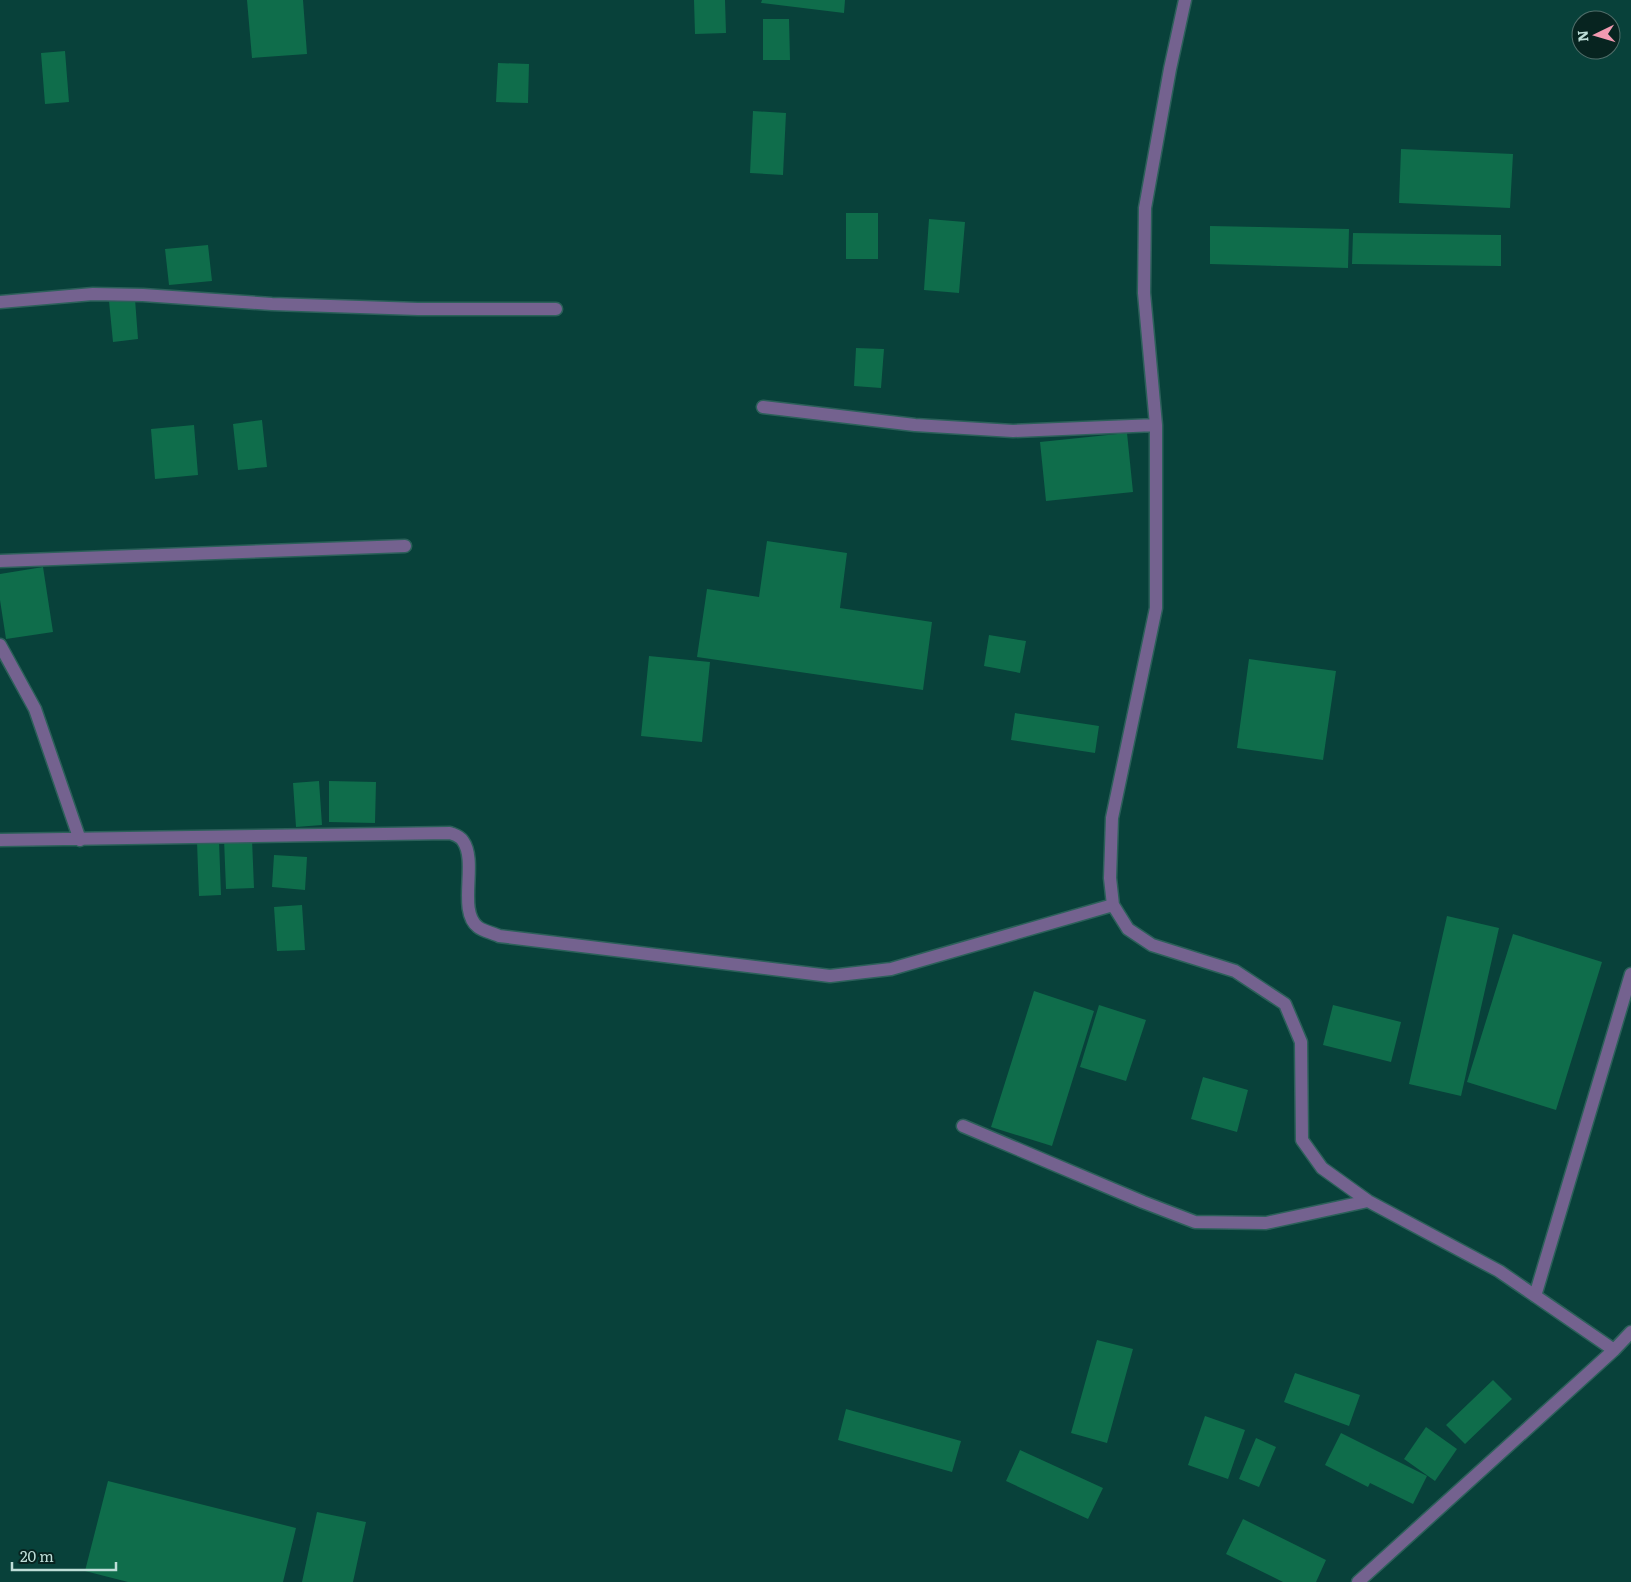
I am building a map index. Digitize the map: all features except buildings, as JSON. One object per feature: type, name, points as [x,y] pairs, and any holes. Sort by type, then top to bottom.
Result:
[{"type":"street","points":[[1185,0],[1170,69],[1146,208],[1144,292],[1156,425],[1156,608],[1112,818],[1110,878],[1113,906],[1128,929],[1152,945],[1235,971],[1285,1004],[1301,1042],[1302,1140],[1322,1168],[1368,1200],[1499,1271],[1614,1350]]},
{"type":"street","points":[[0,302],[93,294],[142,295],[272,304],[556,309]]},
{"type":"street","points":[[763,407],[914,425],[1013,431],[1156,425]]},
{"type":"street","points":[[0,561],[405,546]]},
{"type":"street","points":[[0,645],[35,708],[80,840]]},
{"type":"street","points":[[0,840],[450,833],[459,836],[464,842],[468,857],[469,914],[477,927],[499,936],[830,976],[891,969],[1113,906]]},
{"type":"street","points":[[1535,1296],[1631,974]]},
{"type":"street","points":[[963,1126],[1142,1202],[1195,1222],[1266,1223],[1368,1200]]},
{"type":"street","points":[[1358,1582],[1614,1350],[1631,1332]]}]
